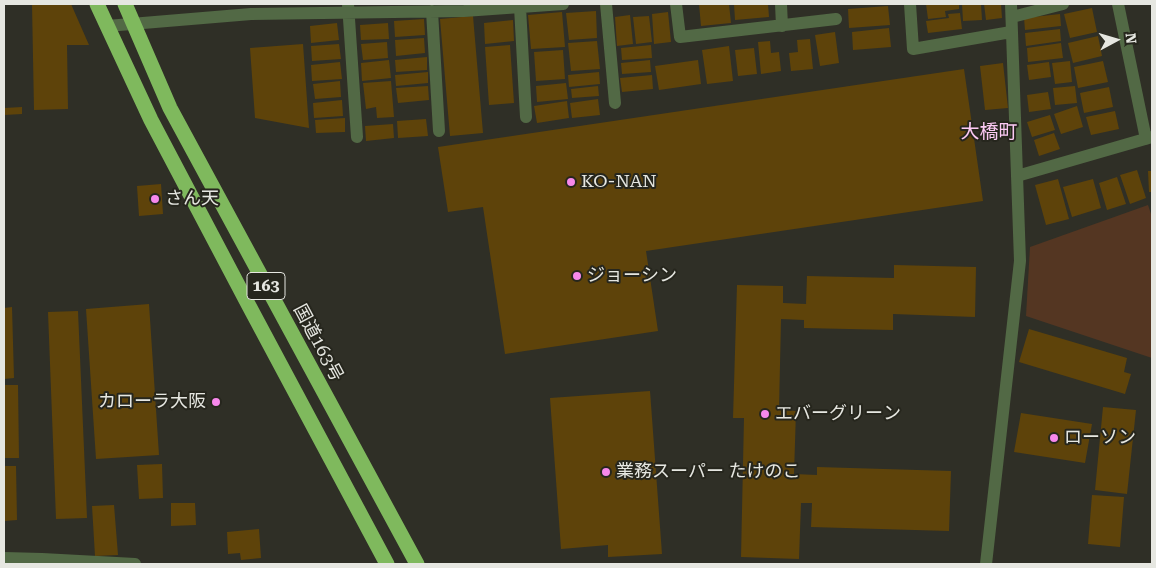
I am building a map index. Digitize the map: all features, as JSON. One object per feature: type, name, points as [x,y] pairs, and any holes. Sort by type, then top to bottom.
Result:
[{"type":"highway","name":"163","points":[[97,4],[151,120],[387,564]]},
{"type":"highway","name":"国道163号","points":[[125,4],[170,108],[417,564]]},
{"type":"street","points":[[107,26],[348,8],[437,9],[563,4]]},
{"type":"street","points":[[606,4],[615,103]]},
{"type":"street","points":[[676,4],[680,37],[836,19]]},
{"type":"street","points":[[781,4],[782,26]]},
{"type":"street","points":[[910,4],[913,49],[1011,32]]},
{"type":"street","points":[[986,564],[1020,261],[1011,4]]},
{"type":"street","points":[[1012,17],[1063,4]]},
{"type":"street","points":[[1017,176],[1149,138],[1118,4]]},
{"type":"street","points":[[520,7],[526,117]]},
{"type":"street","points":[[348,8],[357,137]]},
{"type":"street","points":[[437,9],[439,131]]},
{"type":"street","points":[[4,558],[135,564]]},
{"type":"shaded area","points":[[1148,205],[1152,217],[1152,358],[1026,316],[1030,247]]},
{"type":"building","points":[[32,4],[71,4],[89,45],[67,45],[68,109],[34,110]]},
{"type":"building","points":[[699,4],[729,4],[731,23],[701,26]]},
{"type":"building","points":[[734,4],[768,4],[769,17],[735,20]]},
{"type":"building","points":[[926,4],[959,4],[959,9],[945,11],[946,17],[928,19]]},
{"type":"building","points":[[962,4],[981,4],[982,20],[963,21]]},
{"type":"building","points":[[984,4],[1001,4],[1002,18],[986,20]]},
{"type":"building","points":[[888,6],[890,25],[849,28],[848,9]]},
{"type":"building","points":[[1092,8],[1097,32],[1070,38],[1064,14]]},
{"type":"building","points":[[596,11],[597,38],[569,40],[566,13]]},
{"type":"building","points":[[562,12],[565,47],[531,49],[528,15]]},
{"type":"building","points":[[668,12],[671,42],[654,44],[652,14]]},
{"type":"building","points":[[960,13],[962,29],[928,33],[926,21],[949,18],[948,14]]},
{"type":"building","points":[[1060,14],[1061,26],[1025,30],[1024,18]]},
{"type":"building","points":[[630,15],[633,44],[617,46],[615,17]]},
{"type":"building","points":[[473,16],[483,133],[450,136],[440,19]]},
{"type":"building","points":[[649,16],[652,42],[636,44],[633,17]]},
{"type":"building","points":[[424,19],[425,35],[395,37],[394,21]]},
{"type":"building","points":[[513,20],[514,41],[485,44],[484,23]]},
{"type":"building","points":[[337,23],[339,40],[311,43],[310,26]]},
{"type":"building","points":[[388,23],[389,39],[361,40],[360,25]]},
{"type":"building","points":[[889,28],[891,47],[853,50],[852,32]]},
{"type":"building","points":[[1060,29],[1061,41],[1026,46],[1025,33]]},
{"type":"building","points":[[835,32],[839,63],[820,66],[815,35]]},
{"type":"building","points":[[1098,36],[1102,56],[1073,63],[1068,43]]},
{"type":"building","points":[[424,38],[425,53],[396,56],[395,40]]},
{"type":"building","points":[[810,39],[813,69],[791,71],[789,53],[798,52],[797,40]]},
{"type":"building","points":[[597,41],[600,69],[571,71],[568,43]]},
{"type":"building","points":[[770,41],[771,53],[779,52],[781,71],[761,74],[758,42]]},
{"type":"building","points":[[387,42],[388,58],[363,60],[361,44]]},
{"type":"building","points":[[1061,43],[1063,58],[1028,62],[1027,48]]},
{"type":"building","points":[[303,44],[309,128],[255,118],[250,48]]},
{"type":"building","points":[[339,44],[341,59],[312,61],[311,46]]},
{"type":"building","points":[[510,45],[514,103],[489,105],[485,47]]},
{"type":"building","points":[[651,45],[652,58],[622,60],[621,48]]},
{"type":"building","points":[[729,46],[733,81],[707,84],[702,50]]},
{"type":"building","points":[[754,48],[757,74],[738,76],[735,50]]},
{"type":"building","points":[[563,50],[565,79],[536,81],[534,52]]},
{"type":"building","points":[[427,57],[427,70],[396,72],[395,60]]},
{"type":"building","points":[[389,60],[391,78],[362,81],[361,63]]},
{"type":"building","points":[[650,60],[651,72],[622,74],[621,63]]},
{"type":"building","points":[[698,60],[701,84],[659,90],[655,66]]},
{"type":"building","points":[[1070,61],[1072,82],[1055,84],[1052,63]]},
{"type":"building","points":[[1103,61],[1108,82],[1078,88],[1074,67]]},
{"type":"building","points":[[340,62],[342,79],[312,81],[311,65]]},
{"type":"building","points":[[1049,62],[1051,77],[1029,80],[1027,65]]},
{"type":"building","points":[[1003,63],[1008,108],[985,110],[980,66]]},
{"type":"building","points":[[964,69],[983,201],[646,251],[658,331],[505,354],[483,207],[448,212],[438,147]]},
{"type":"building","points":[[428,72],[428,83],[396,86],[395,75]]},
{"type":"building","points":[[599,72],[600,84],[569,87],[568,75]]},
{"type":"building","points":[[652,75],[653,89],[622,92],[620,78]]},
{"type":"building","points":[[340,81],[341,97],[315,99],[313,84]]},
{"type":"building","points":[[391,81],[394,117],[377,118],[376,107],[366,109],[363,83]]},
{"type":"building","points":[[566,83],[568,99],[537,102],[536,86]]},
{"type":"building","points":[[428,86],[429,100],[398,103],[396,88]]},
{"type":"building","points":[[598,86],[599,96],[572,98],[571,89]]},
{"type":"building","points":[[1075,86],[1077,103],[1055,105],[1053,88]]},
{"type":"building","points":[[1109,87],[1113,107],[1084,113],[1080,93]]},
{"type":"building","points":[[1048,92],[1051,109],[1029,112],[1027,95]]},
{"type":"building","points":[[598,99],[600,115],[572,118],[570,103]]},
{"type":"building","points":[[342,100],[343,116],[314,118],[313,103]]},
{"type":"building","points":[[567,101],[569,118],[537,123],[534,106]]},
{"type":"building","points":[[1077,106],[1083,127],[1061,134],[1054,114]]},
{"type":"building","points":[[22,107],[22,114],[4,115],[4,108]]},
{"type":"building","points":[[1115,111],[1119,129],[1091,135],[1086,117]]},
{"type":"building","points":[[1050,115],[1055,130],[1032,137],[1027,122]]},
{"type":"building","points":[[345,118],[345,132],[316,133],[315,120]]},
{"type":"building","points":[[426,119],[428,136],[398,138],[397,121]]},
{"type":"building","points":[[393,124],[394,138],[366,141],[365,126]]},
{"type":"building","points":[[1054,133],[1060,149],[1039,156],[1034,140]]},
{"type":"building","points":[[1137,170],[1146,198],[1130,204],[1120,175]]},
{"type":"building","points":[[1148,171],[1152,171],[1152,192],[1149,192]]},
{"type":"building","points":[[1117,177],[1126,204],[1107,210],[1099,183]]},
{"type":"building","points":[[1058,179],[1069,219],[1046,225],[1035,185]]},
{"type":"building","points":[[1093,179],[1101,208],[1072,217],[1063,187]]},
{"type":"building","points":[[161,184],[163,214],[139,216],[137,186]]},
{"type":"building","name":"エバーグリーン","points":[[894,265],[976,267],[975,317],[893,314],[893,330],[804,328],[804,320],[781,319],[779,410],[796,411],[794,474],[817,475],[817,467],[951,471],[949,531],[811,527],[812,503],[801,503],[799,559],[741,557],[744,418],[733,418],[737,285],[783,286],[783,303],[806,304],[807,276],[894,278]]},
{"type":"building","points":[[149,304],[159,455],[96,459],[86,309]]},
{"type":"building","points":[[12,307],[14,378],[4,379],[4,308]]},
{"type":"building","points":[[78,311],[87,518],[56,519],[48,312]]},
{"type":"building","points":[[1029,329],[1127,358],[1124,372],[1131,374],[1125,394],[1019,362]]},
{"type":"building","points":[[4,385],[18,385],[19,458],[4,458]]},
{"type":"building","name":"業務スーパー たけのこ","points":[[650,391],[662,554],[608,557],[608,545],[561,549],[550,398]]},
{"type":"building","points":[[1103,407],[1136,410],[1127,494],[1095,490]]},
{"type":"building","points":[[1021,413],[1092,424],[1085,463],[1014,452]]},
{"type":"building","points":[[162,464],[163,498],[139,499],[137,465]]},
{"type":"building","points":[[4,466],[16,466],[17,520],[4,521]]},
{"type":"building","points":[[1092,495],[1124,497],[1120,547],[1088,544]]},
{"type":"building","points":[[171,503],[195,503],[196,525],[171,526]]},
{"type":"building","points":[[114,505],[118,555],[95,556],[92,506]]},
{"type":"building","points":[[259,529],[261,558],[241,560],[240,553],[228,554],[227,532]]},
{"type":"place","name":"KO-NAN","points":[[571,182]]},
{"type":"place","name":"さん天","points":[[155,199]]},
{"type":"place","name":"ジョーシン","points":[[577,276]]},
{"type":"place","name":"カローラ大阪","points":[[216,402]]},
{"type":"place","name":"エバーグリーン","points":[[765,414]]},
{"type":"place","name":"ローソン","points":[[1054,438]]},
{"type":"place","name":"業務スーパー たけのこ","points":[[606,472]]},
{"type":"district","name":"大橋町","points":[[989,132]]}]
